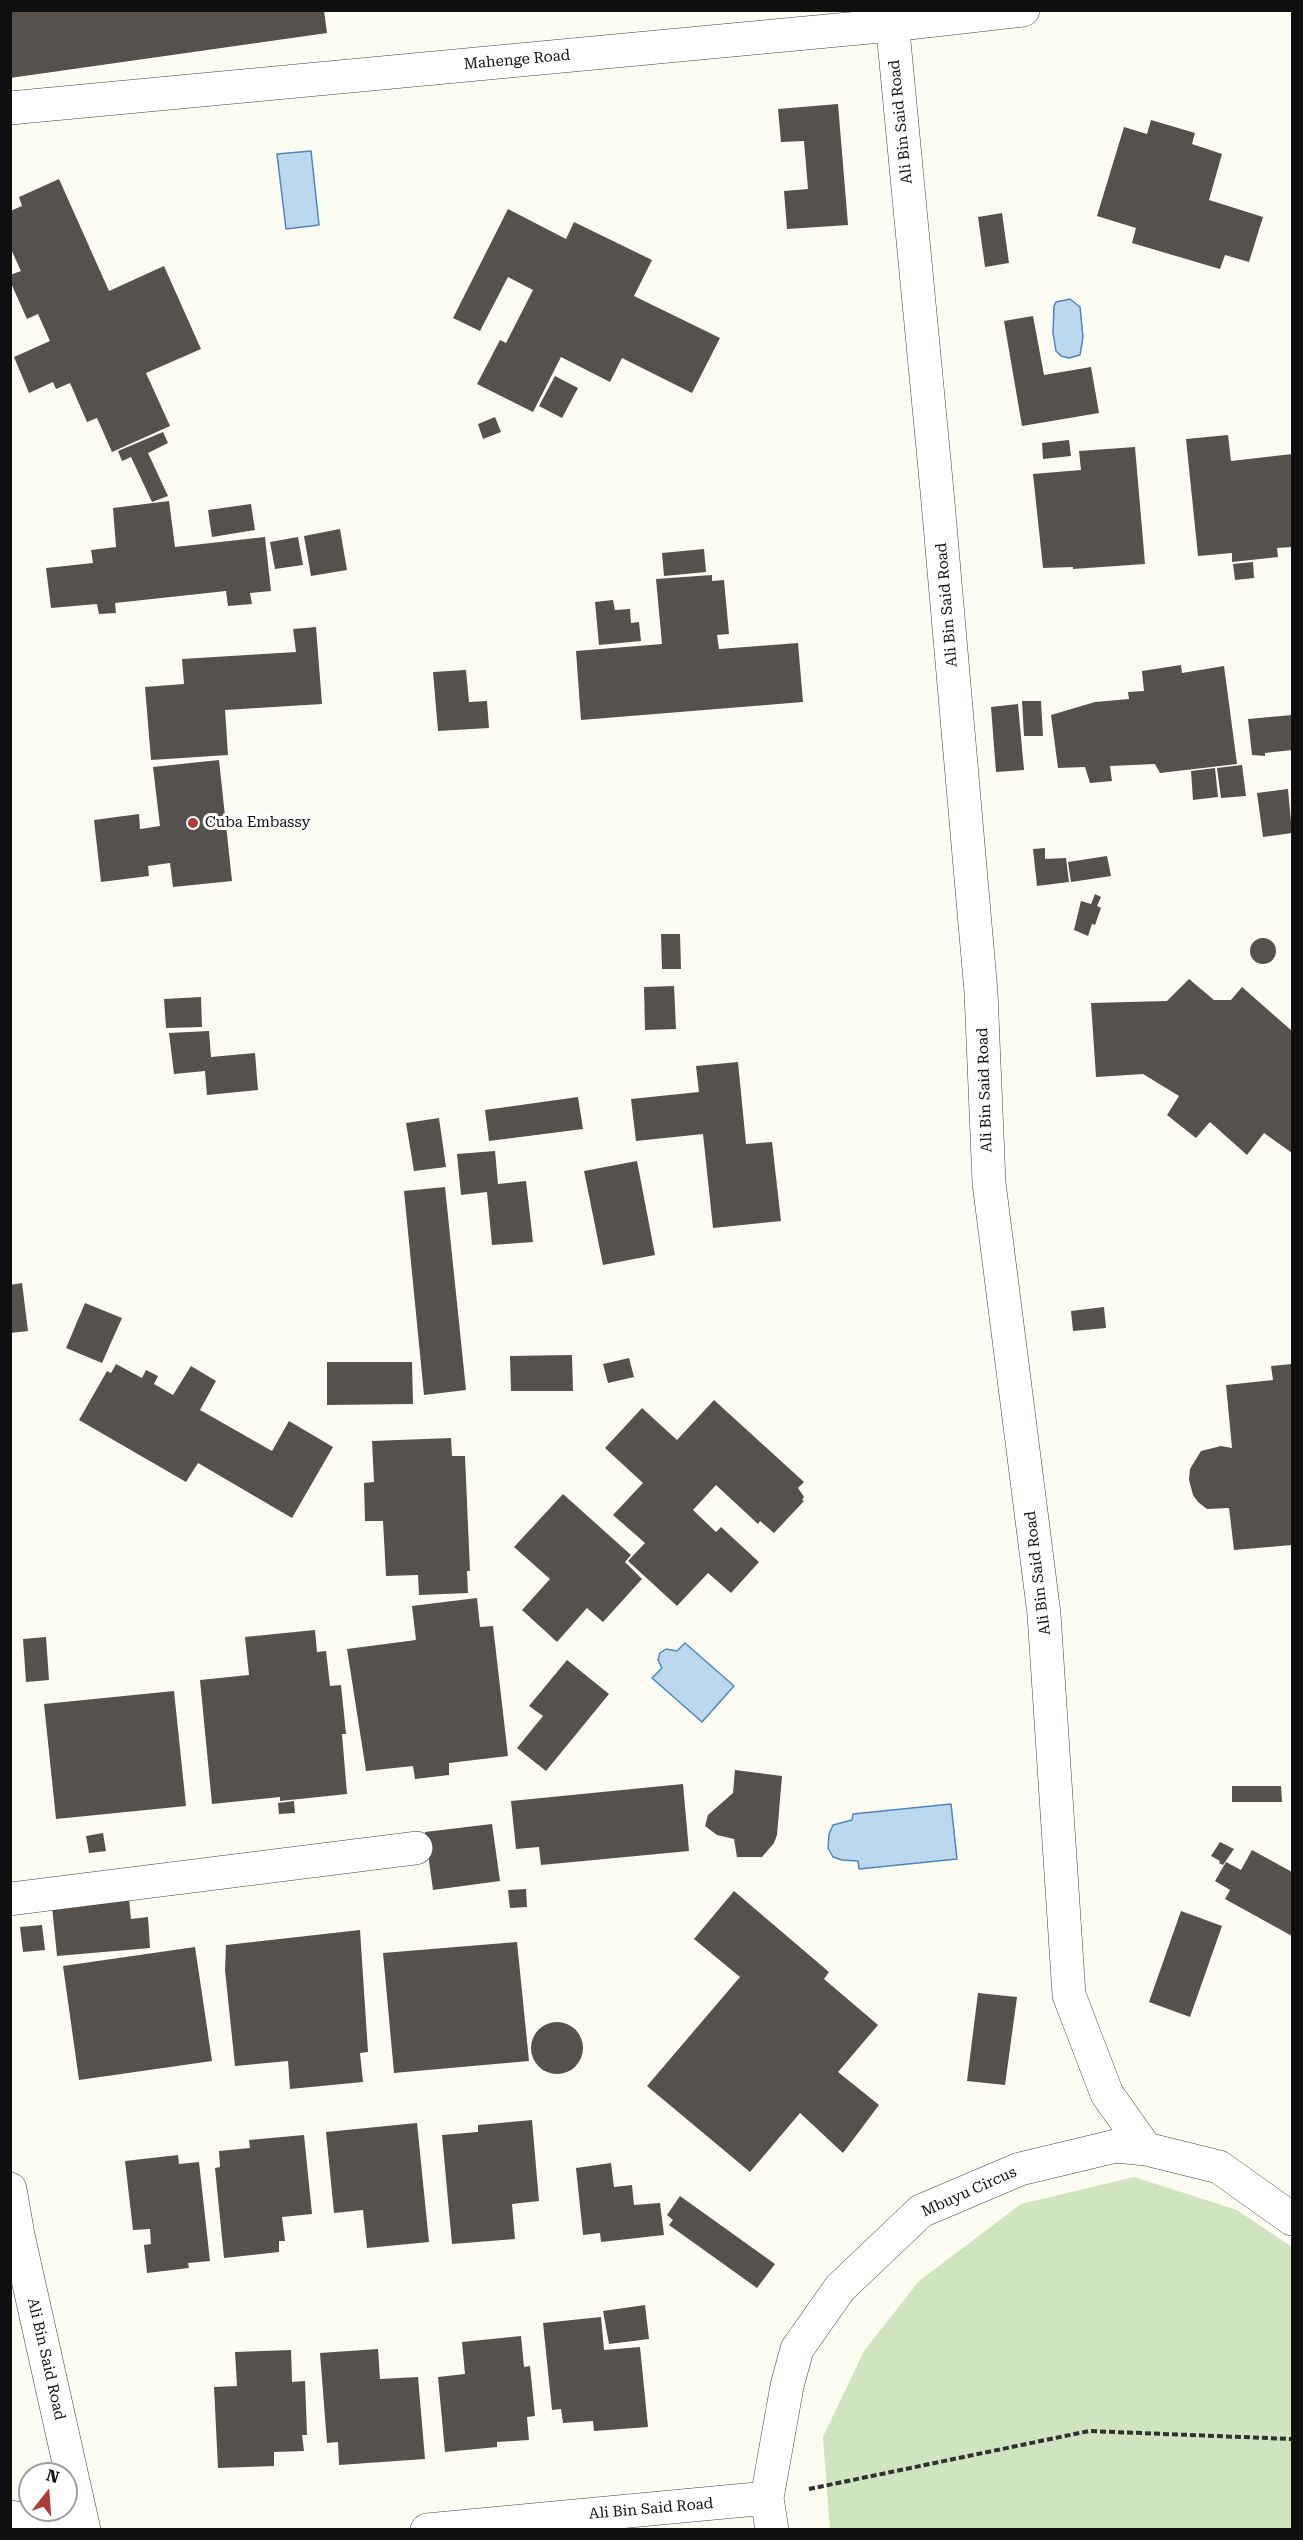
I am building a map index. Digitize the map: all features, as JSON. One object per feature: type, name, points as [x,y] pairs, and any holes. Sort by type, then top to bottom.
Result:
[{"type":"street","name":"Mahenge Road","points":[[10,108],[891,18],[1023,10]]},
{"type":"street","name":"Ali Bin Said Road","points":[[891,18],[937,491],[981,992],[989,1183],[1044,1614],[1069,1995],[1107,2094],[1146,2150]]},
{"type":"street","points":[[10,1899],[416,1848]]},
{"type":"street","name":"Mbuyu Circus","points":[[772,2529],[767,2498],[787,2386],[797,2349],[840,2288],[921,2211],[1020,2169],[1116,2146],[1146,2150],[1219,2167],[1293,2219]]},
{"type":"street","name":"Ali Bin Said Road","points":[[10,2189],[18,2235],[83,2529]]},
{"type":"street","name":"Ali Bin Said Road","points":[[427,2529],[767,2498]]},
{"type":"street","points":[[10,2517],[83,2529]]},
{"type":"path","points":[[767,2498],[1089,2431],[1293,2439]]},
{"type":"green space","points":[[1134,2177],[1237,2210],[1292,2247],[1292,2529],[830,2529],[823,2437],[864,2351],[919,2281],[1021,2204]]},
{"type":"water","points":[[311,151],[319,225],[286,229],[277,154]]},
{"type":"water","points":[[1070,299],[1080,307],[1083,337],[1080,355],[1069,358],[1061,356],[1056,351],[1053,333],[1056,302]]},
{"type":"water","points":[[685,1643],[734,1686],[702,1722],[652,1678],[662,1668],[658,1660],[660,1653],[666,1649],[677,1651]]},
{"type":"water","points":[[951,1804],[957,1859],[859,1869],[858,1861],[833,1857],[828,1848],[829,1834],[833,1825],[852,1820],[853,1814]]},
{"type":"building","points":[[10,10],[324,10],[327,33],[10,78]]},
{"type":"building","points":[[838,104],[848,225],[787,229],[784,191],[808,189],[804,141],[781,142],[778,109]]},
{"type":"building","points":[[1151,120],[1195,133],[1192,144],[1222,154],[1209,200],[1263,217],[1249,262],[1225,255],[1220,269],[1132,243],[1136,228],[1097,216],[1124,127],[1147,134]]},
{"type":"building","points":[[59,179],[109,291],[164,266],[201,349],[146,373],[170,426],[112,452],[97,418],[87,422],[70,383],[56,389],[53,382],[29,393],[14,357],[50,341],[38,314],[27,319],[10,281],[10,275],[21,271],[10,247],[10,211],[22,206],[19,197]]},
{"type":"building","points":[[508,209],[566,239],[574,222],[652,260],[634,296],[720,338],[692,393],[622,358],[610,382],[561,357],[533,412],[477,384],[500,340],[506,343],[533,290],[508,277],[480,331],[453,318]]},
{"type":"building","points":[[1002,213],[1009,263],[985,267],[978,217]]},
{"type":"building","points":[[1033,316],[1044,375],[1091,367],[1099,413],[1022,426],[1004,321]]},
{"type":"building","points":[[555,376],[578,388],[562,418],[539,406]]},
{"type":"building","points":[[495,417],[501,432],[483,439],[478,424]]},
{"type":"building","points":[[163,432],[168,443],[148,453],[168,496],[152,502],[131,457],[122,461],[118,451]]},
{"type":"building","points":[[1228,435],[1231,461],[1292,454],[1292,547],[1277,548],[1278,557],[1232,562],[1232,553],[1198,556],[1186,439]]},
{"type":"building","points":[[1069,440],[1071,456],[1043,459],[1042,443]]},
{"type":"building","points":[[1135,447],[1145,564],[1073,569],[1073,567],[1043,568],[1033,474],[1081,470],[1079,451]]},
{"type":"building","points":[[169,501],[175,547],[265,537],[271,591],[250,593],[252,604],[228,606],[226,591],[115,603],[116,613],[99,614],[97,604],[51,608],[46,568],[93,563],[91,550],[116,547],[113,508]]},
{"type":"building","points":[[251,504],[255,530],[212,537],[208,510]]},
{"type":"building","points":[[340,529],[347,570],[311,576],[304,536]]},
{"type":"building","points":[[298,537],[303,565],[275,569],[270,542]]},
{"type":"building","points":[[704,549],[706,572],[664,576],[662,553]]},
{"type":"building","points":[[1253,562],[1254,578],[1235,580],[1233,564]]},
{"type":"building","points":[[712,575],[712,581],[724,580],[729,634],[717,635],[719,649],[798,643],[803,702],[581,720],[576,651],[662,644],[656,579]]},
{"type":"building","points":[[613,600],[615,610],[630,609],[631,623],[639,622],[641,641],[599,645],[595,602]]},
{"type":"building","points":[[316,627],[322,704],[225,710],[228,755],[151,760],[145,687],[184,684],[182,659],[296,652],[293,629]]},
{"type":"building","points":[[1181,665],[1182,673],[1224,666],[1237,764],[1160,773],[1155,764],[1110,766],[1112,781],[1090,783],[1085,767],[1058,768],[1051,715],[1095,702],[1129,699],[1128,692],[1144,691],[1142,671]]},
{"type":"building","points":[[466,670],[469,702],[487,701],[489,728],[438,731],[433,672]]},
{"type":"building","points":[[1022,701],[1041,701],[1043,736],[1024,736]]},
{"type":"building","points":[[1018,704],[1024,770],[996,772],[991,707]]},
{"type":"building","points":[[1292,715],[1292,750],[1265,753],[1265,756],[1252,755],[1248,719]]},
{"type":"building","name":"Cuba Embassy","points":[[219,760],[232,881],[173,887],[170,863],[148,866],[149,876],[101,882],[94,820],[139,814],[140,829],[160,826],[153,767]]},
{"type":"building","points":[[1242,765],[1246,796],[1221,798],[1217,768]]},
{"type":"building","points":[[1215,768],[1218,797],[1193,800],[1191,771]]},
{"type":"building","points":[[1288,789],[1292,833],[1263,837],[1257,793]]},
{"type":"building","points":[[1045,848],[1045,859],[1066,858],[1069,882],[1037,886],[1033,849]]},
{"type":"building","points":[[1107,856],[1111,876],[1071,882],[1068,862]]},
{"type":"building","points":[[1095,894],[1101,897],[1097,906],[1101,908],[1088,936],[1074,930],[1081,901],[1091,904]]},
{"type":"building","points":[[661,934],[680,934],[681,969],[662,969]]},
{"type":"building","points":[[1263,938],[1272,942],[1276,951],[1272,960],[1263,964],[1254,960],[1250,951],[1254,942]]},
{"type":"building","points":[[1189,979],[1214,1000],[1231,1000],[1242,987],[1292,1031],[1292,1153],[1264,1133],[1247,1155],[1210,1122],[1196,1138],[1167,1115],[1179,1096],[1143,1074],[1096,1077],[1091,1003],[1167,1001]]},
{"type":"building","points":[[674,986],[676,1029],[645,1030],[644,987]]},
{"type":"building","points":[[201,997],[202,1027],[166,1028],[164,999]]},
{"type":"building","points":[[209,1031],[211,1057],[255,1053],[258,1090],[207,1095],[205,1071],[174,1074],[169,1033]]},
{"type":"building","points":[[738,1062],[746,1144],[772,1142],[781,1221],[713,1228],[703,1134],[636,1141],[631,1099],[699,1092],[696,1066]]},
{"type":"building","points":[[578,1097],[583,1129],[489,1141],[485,1110]]},
{"type":"building","points":[[439,1118],[446,1167],[414,1171],[406,1123]]},
{"type":"building","points":[[495,1151],[498,1184],[526,1181],[533,1242],[492,1245],[487,1192],[461,1195],[457,1154]]},
{"type":"building","points":[[637,1161],[655,1255],[603,1265],[584,1171]]},
{"type":"building","points":[[445,1187],[466,1390],[424,1395],[404,1191]]},
{"type":"building","points":[[22,1283],[28,1331],[10,1333],[10,1285]]},
{"type":"building","points":[[85,1303],[122,1318],[102,1363],[66,1348]]},
{"type":"building","points":[[1104,1307],[1106,1328],[1073,1331],[1071,1311]]},
{"type":"building","points":[[572,1355],[573,1391],[511,1391],[510,1356]]},
{"type":"building","points":[[629,1358],[634,1377],[608,1383],[603,1364]]},
{"type":"building","points":[[327,1362],[412,1362],[413,1404],[327,1405]]},
{"type":"building","points":[[116,1364],[142,1378],[146,1370],[158,1376],[154,1384],[173,1395],[191,1366],[216,1381],[200,1410],[272,1451],[289,1421],[333,1447],[292,1518],[198,1463],[186,1482],[79,1420],[107,1371],[111,1373]]},
{"type":"building","points":[[1292,1364],[1292,1545],[1234,1550],[1229,1508],[1207,1509],[1198,1502],[1193,1495],[1189,1480],[1190,1469],[1201,1451],[1221,1446],[1232,1448],[1226,1385],[1273,1380],[1271,1366]]},
{"type":"building","points":[[714,1400],[804,1482],[798,1488],[804,1501],[774,1533],[760,1521],[758,1524],[716,1485],[693,1510],[716,1532],[721,1527],[759,1562],[731,1593],[708,1573],[677,1606],[628,1561],[645,1543],[613,1515],[643,1483],[605,1448],[642,1408],[677,1440]]},
{"type":"building","points":[[451,1438],[452,1456],[465,1456],[470,1571],[467,1571],[468,1593],[419,1595],[418,1575],[386,1576],[383,1521],[365,1521],[364,1483],[374,1482],[372,1441]]},
{"type":"building","points":[[563,1494],[631,1555],[625,1562],[642,1579],[603,1622],[587,1608],[557,1642],[522,1610],[550,1579],[514,1547]]},
{"type":"building","points":[[477,1598],[480,1627],[493,1626],[508,1756],[449,1763],[449,1775],[415,1779],[413,1766],[366,1771],[347,1649],[416,1640],[412,1606]]},
{"type":"building","points":[[315,1630],[317,1652],[326,1651],[330,1686],[341,1685],[346,1734],[342,1734],[347,1794],[280,1801],[280,1797],[212,1804],[200,1680],[249,1675],[245,1637]]},
{"type":"building","points":[[46,1637],[49,1680],[26,1682],[23,1639]]},
{"type":"building","points":[[567,1660],[609,1694],[546,1771],[517,1748],[543,1716],[529,1706]]},
{"type":"building","points":[[174,1691],[186,1806],[56,1819],[44,1704]]},
{"type":"building","points":[[735,1770],[782,1776],[777,1835],[774,1843],[762,1857],[737,1857],[734,1839],[717,1835],[705,1826],[708,1815],[733,1793]]},
{"type":"building","points":[[683,1784],[689,1851],[541,1865],[539,1847],[516,1849],[511,1801]]},
{"type":"building","points":[[1232,1786],[1281,1786],[1282,1802],[1232,1802]]},
{"type":"building","points":[[294,1801],[295,1813],[279,1814],[278,1803]]},
{"type":"building","points":[[492,1824],[500,1881],[433,1890],[425,1832]]},
{"type":"building","points":[[103,1833],[106,1851],[89,1853],[86,1836]]},
{"type":"building","points":[[1220,1842],[1234,1849],[1223,1865],[1211,1856]]},
{"type":"building","points":[[1252,1850],[1292,1872],[1292,1936],[1225,1899],[1230,1890],[1215,1881],[1226,1862],[1241,1870]]},
{"type":"building","points":[[526,1889],[527,1907],[510,1908],[508,1890]]},
{"type":"building","points":[[734,1891],[829,1972],[824,1979],[878,2025],[838,2072],[879,2105],[843,2153],[800,2113],[750,2172],[647,2086],[740,1977],[694,1939]]},
{"type":"building","points":[[129,1899],[131,1919],[148,1917],[150,1948],[57,1956],[52,1906]]},
{"type":"building","points":[[1181,1911],[1222,1926],[1190,2017],[1149,2002]]},
{"type":"building","points":[[42,1925],[45,1950],[23,1952],[20,1927]]},
{"type":"building","points":[[360,1930],[368,2052],[360,2053],[363,2082],[290,2089],[288,2061],[235,2066],[225,1970],[226,1945]]},
{"type":"building","points":[[517,1942],[529,2061],[394,2073],[383,1953]]},
{"type":"building","points":[[195,1947],[212,2061],[79,2080],[63,1966]]},
{"type":"building","points":[[978,1993],[1017,1997],[1005,2085],[967,2081]]},
{"type":"building","points":[[557,2022],[567,2024],[575,2030],[581,2038],[583,2048],[581,2058],[575,2066],[567,2072],[557,2074],[547,2072],[539,2066],[533,2058],[531,2048],[533,2038],[539,2030],[547,2024]]},
{"type":"building","points":[[532,2120],[539,2201],[512,2204],[515,2239],[452,2244],[442,2135],[478,2132],[478,2125]]},
{"type":"building","points":[[417,2123],[429,2242],[367,2248],[363,2210],[334,2213],[326,2132]]},
{"type":"building","points":[[304,2135],[312,2214],[282,2217],[285,2241],[279,2241],[279,2252],[224,2258],[215,2168],[220,2167],[219,2151],[250,2148],[249,2140]]},
{"type":"building","points":[[178,2155],[179,2164],[199,2162],[210,2261],[188,2263],[189,2268],[147,2273],[144,2245],[151,2244],[150,2229],[133,2230],[125,2161]]},
{"type":"building","points":[[611,2163],[614,2187],[632,2185],[634,2205],[660,2203],[664,2235],[601,2242],[600,2233],[583,2235],[576,2168]]},
{"type":"building","points":[[680,2196],[775,2264],[757,2288],[669,2225],[673,2220],[667,2215]]},
{"type":"building","points":[[645,2305],[649,2339],[609,2344],[603,2311]]},
{"type":"building","points":[[601,2317],[604,2350],[640,2347],[648,2427],[594,2431],[593,2421],[563,2423],[561,2409],[552,2410],[543,2323]]},
{"type":"building","points":[[521,2336],[524,2367],[530,2366],[535,2416],[527,2417],[529,2440],[497,2442],[497,2447],[445,2452],[438,2377],[465,2374],[462,2342]]},
{"type":"building","points":[[378,2349],[380,2379],[418,2377],[425,2459],[339,2465],[338,2442],[327,2443],[320,2353]]},
{"type":"building","points":[[291,2350],[292,2382],[305,2381],[307,2435],[302,2435],[304,2451],[274,2452],[274,2466],[218,2468],[214,2387],[237,2386],[235,2352]]},
{"type":"place","name":"Cuba Embassy","points":[[193,823]]}]
